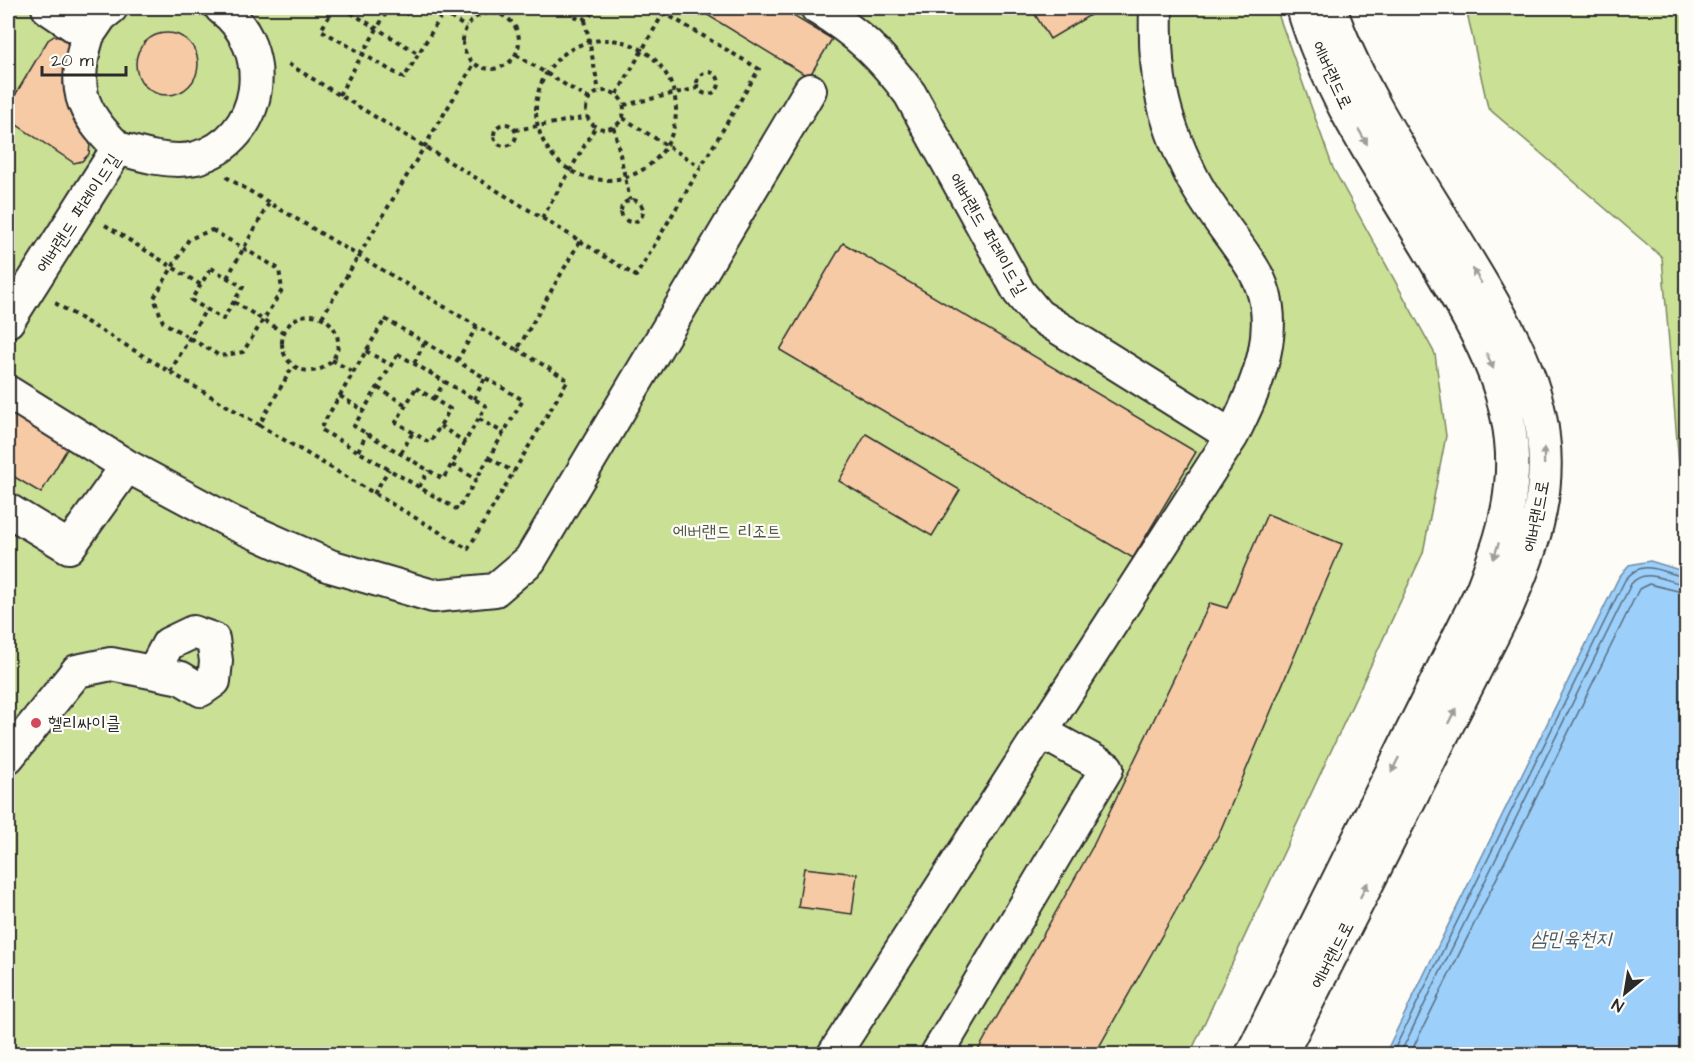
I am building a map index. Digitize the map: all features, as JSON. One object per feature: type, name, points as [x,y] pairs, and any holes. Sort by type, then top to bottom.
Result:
[{"type":"street","points":[[48,8],[88,35]]},
{"type":"street","points":[[111,8],[101,16],[88,35],[81,57],[79,84],[86,110],[98,129],[118,148]]},
{"type":"street","name":"에버랜드 퍼레이드길","points":[[8,321],[118,148],[149,157],[194,158],[228,144],[246,119],[256,90],[256,65],[248,40],[221,8]]},
{"type":"street","name":"에버랜드 퍼레이드길","points":[[817,8],[868,42],[910,94],[1018,292],[1038,315],[1232,436]]},
{"type":"street","points":[[834,1054],[1043,733],[1232,436],[1258,385],[1268,336],[1266,311],[1254,269],[1192,178],[1168,125],[1156,74],[1156,8]]},
{"type":"street","name":"에버랜드로","points":[[1252,1054],[1482,590],[1500,542],[1512,483],[1510,430],[1494,368],[1476,330],[1352,118],[1332,80],[1303,8]]},
{"type":"street","name":"에버랜드로","points":[[1281,1054],[1511,597],[1533,544],[1543,492],[1544,436],[1539,411],[1514,344],[1497,308],[1378,112],[1352,64],[1330,8]]},
{"type":"street","points":[[8,392],[127,466],[233,522],[330,566],[433,596],[495,590],[530,560],[810,90]]},
{"type":"street","points":[[8,510],[69,547],[127,466]]},
{"type":"street","points":[[8,757],[77,671],[111,664],[153,672]]},
{"type":"street","points":[[936,1054],[1107,768],[1043,733]]},
{"type":"path","points":[[334,8],[321,30],[404,78],[445,10]]},
{"type":"path","points":[[343,8],[419,54]]},
{"type":"path","points":[[339,94],[389,8]]},
{"type":"path","points":[[396,8],[407,14],[411,8]]},
{"type":"path","points":[[435,8],[445,10],[466,27]]},
{"type":"path","points":[[504,15],[508,8]]},
{"type":"path","points":[[572,8],[575,17],[585,20]]},
{"type":"path","points":[[585,20],[591,15],[593,8]]},
{"type":"path","points":[[248,40],[636,276],[759,69],[656,8]]},
{"type":"path","points":[[617,94],[664,12]]},
{"type":"path","points":[[485,13],[504,15],[512,21],[520,37],[516,55],[502,68],[483,68],[474,64],[464,49],[462,39],[466,27],[476,16],[485,13]]},
{"type":"path","points":[[585,20],[599,91]]},
{"type":"path","points":[[622,41],[642,50],[660,66],[672,87],[676,111],[672,135],[659,156],[640,171],[625,176],[593,179],[570,170],[553,156],[541,137],[538,126],[536,116],[538,94],[546,73],[560,57],[579,45],[590,42],[622,41]]},
{"type":"path","points":[[516,55],[590,99]]},
{"type":"path","points":[[322,317],[474,64]]},
{"type":"path","points":[[710,72],[718,78],[718,86],[714,92],[704,93],[698,88],[697,81],[703,74],[710,72]]},
{"type":"path","points":[[624,105],[698,88]]},
{"type":"path","points":[[599,91],[612,91],[617,94],[624,105],[623,118],[614,127],[608,129],[596,126],[586,111],[590,99],[599,91]]},
{"type":"path","points":[[515,130],[516,138],[512,144],[501,146],[495,141],[495,130],[507,124],[515,130],[588,117]]},
{"type":"path","points":[[623,118],[701,167]]},
{"type":"path","points":[[542,218],[596,126]]},
{"type":"path","points":[[614,127],[630,200]]},
{"type":"path","points":[[29,287],[468,549],[568,380],[194,158]]},
{"type":"path","points":[[630,200],[640,203],[642,209],[638,219],[631,222],[624,219],[621,209],[624,203],[630,200]]},
{"type":"path","points":[[227,278],[269,202]]},
{"type":"path","points":[[79,209],[201,285]]},
{"type":"path","points":[[212,230],[279,268],[282,290],[243,352],[220,356],[163,322],[154,298],[172,267],[189,238],[212,230]]},
{"type":"path","points":[[517,349],[580,241]]},
{"type":"path","points":[[211,268],[243,287],[224,320],[191,300],[201,285],[211,268]]},
{"type":"path","points":[[234,303],[283,332]]},
{"type":"path","points":[[170,372],[206,309]]},
{"type":"path","points":[[303,315],[322,317],[335,330],[338,339],[338,348],[332,360],[320,369],[311,371],[293,366],[282,351],[283,332],[287,324],[303,315]]},
{"type":"path","points":[[385,319],[425,342],[523,400],[458,510],[320,429],[385,319]]},
{"type":"path","points":[[457,361],[477,326]]},
{"type":"path","points":[[414,363],[425,342]]},
{"type":"path","points":[[366,351],[391,365]]},
{"type":"path","points":[[398,354],[486,406],[443,479],[354,426],[391,365],[398,354]]},
{"type":"path","points":[[332,360],[353,372]]},
{"type":"path","points":[[259,425],[293,366]]},
{"type":"path","points":[[474,399],[486,378]]},
{"type":"path","points":[[434,399],[445,381]]},
{"type":"path","points":[[378,388],[406,405]]},
{"type":"path","points":[[416,388],[450,409],[430,443],[396,422],[406,405],[416,388]]},
{"type":"path","points":[[340,396],[364,411]]},
{"type":"path","points":[[479,419],[504,433]]},
{"type":"path","points":[[440,426],[465,442]]},
{"type":"path","points":[[401,453],[413,432]]},
{"type":"path","points":[[358,451],[367,434]]},
{"type":"path","points":[[489,458],[514,472]]},
{"type":"path","points":[[452,465],[477,480]]},
{"type":"path","points":[[374,494],[389,469]]},
{"type":"path","points":[[419,487],[429,470]]},
{"type":"green space","name":"에버랜드 리조트","points":[[8,8],[1276,8],[1333,168],[1435,354],[1446,436],[1423,553],[1190,1054],[8,1054]]},
{"type":"green space","points":[[1466,8],[1686,8],[1686,483],[1680,477],[1662,257],[1488,108]]},
{"type":"water","name":"삼민육천지","points":[[1650,561],[1686,572],[1686,1054],[1385,1054],[1619,577],[1629,565]]},
{"type":"building","points":[[696,8],[780,8],[832,39],[809,77]]},
{"type":"building","points":[[1031,8],[1102,8],[1050,39]]},
{"type":"building","points":[[167,33],[179,35],[189,42],[196,52],[198,64],[196,76],[189,86],[179,93],[167,95],[155,93],[145,86],[138,76],[136,64],[138,52],[145,42],[155,35]]},
{"type":"building","points":[[54,36],[62,38],[68,44],[63,84],[71,112],[87,133],[90,144],[89,154],[82,161],[74,163],[8,119],[8,107],[48,40]]},
{"type":"building","points":[[843,243],[1196,452],[1133,558],[780,350]]},
{"type":"building","points":[[12,409],[70,444],[41,493],[8,473],[8,414]]},
{"type":"building","points":[[866,434],[960,490],[932,536],[839,481]]},
{"type":"building","points":[[1267,514],[1342,544],[1218,836],[1095,1054],[976,1054],[1093,846],[1210,603],[1227,608]]},
{"type":"building","points":[[804,868],[857,874],[852,914],[798,907]]},
{"type":"place","name":"헬리싸이클","points":[[36,723]]}]
